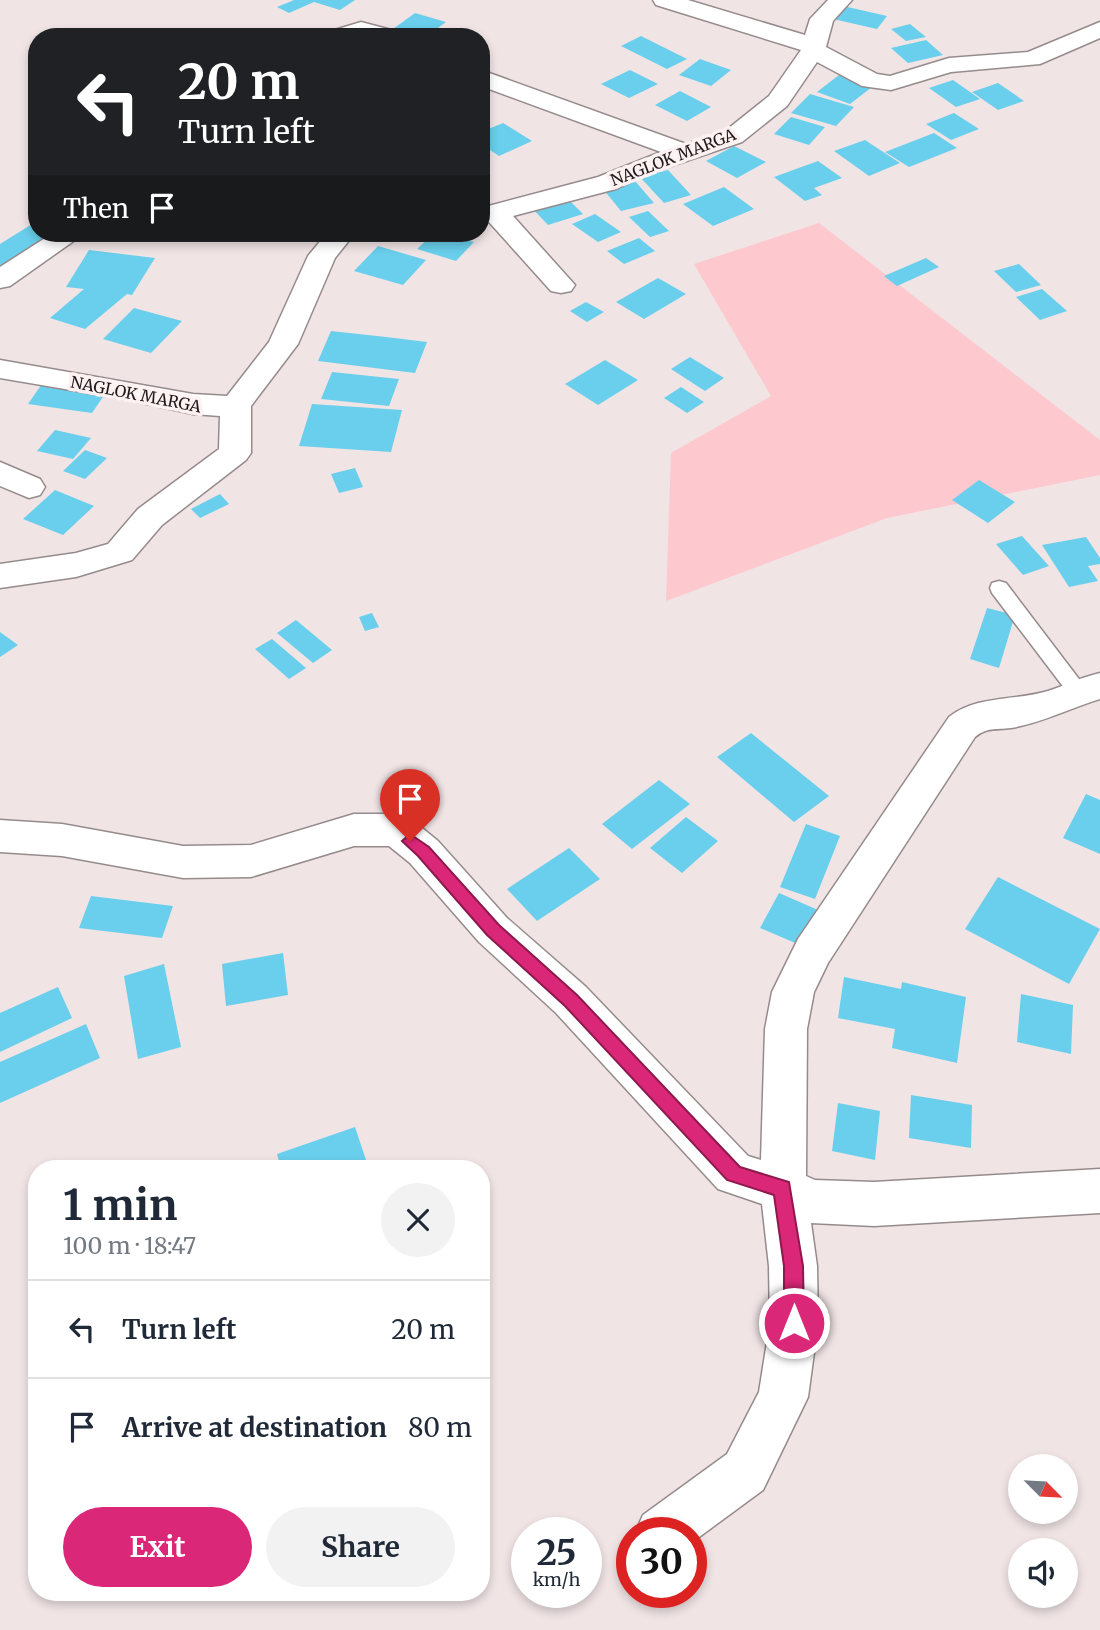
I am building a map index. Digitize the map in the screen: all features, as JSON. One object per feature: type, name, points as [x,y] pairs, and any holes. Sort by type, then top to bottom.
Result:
[{"type":"street","points":[[664,0],[813,48],[871,81],[891,83],[949,65],[1032,59],[1100,29]]},
{"type":"street","name":"NAGLOK MARGA","points":[[490,214],[579,202],[687,153],[733,137],[778,101],[813,48],[822,19],[841,0]]},
{"type":"street","points":[[490,81],[687,153]]},
{"type":"street","points":[[490,215],[561,285]]},
{"type":"street","points":[[0,280],[57,242]]},
{"type":"street","points":[[0,576],[76,565],[120,552],[150,517],[235,453],[236,405],[284,344],[322,256],[334,242]]},
{"type":"street","name":"NAGLOK MARGA","points":[[0,369],[123,389],[210,408],[236,405]]},
{"type":"street","points":[[0,473],[29,487]]},
{"type":"street","points":[[683,1517],[745,1472],[783,1397],[794,1312],[793,1266],[783,1188],[786,1029],[793,992],[813,951],[962,727],[976,716],[1011,714],[1060,701],[1089,689]]},
{"type":"street","points":[[0,835],[62,841],[183,862],[251,861],[355,830],[397,830],[424,852],[493,930],[571,1000],[734,1174],[783,1188],[813,1202],[874,1205],[1100,1191]]},
{"type":"lane","points":[[999,588],[1089,689]]},
{"type":"shaded area","points":[[819,223],[1100,440],[1100,475],[887,518],[666,601],[671,453],[771,396],[694,264]]},
{"type":"building","points":[[294,0],[355,0],[340,10],[314,2],[289,13],[277,7]]},
{"type":"building","points":[[843,6],[887,16],[877,29],[833,19]]},
{"type":"building","points":[[415,13],[446,22],[438,28],[394,28]]},
{"type":"building","points":[[910,24],[926,37],[906,41],[891,29]]},
{"type":"building","points":[[641,36],[687,59],[667,69],[621,46]]},
{"type":"building","points":[[926,40],[943,55],[908,63],[891,48]]},
{"type":"building","points":[[700,59],[731,70],[711,86],[679,75]]},
{"type":"building","points":[[630,70],[658,84],[629,98],[601,84]]},
{"type":"building","points":[[839,75],[872,87],[850,104],[817,92]]},
{"type":"building","points":[[953,80],[980,99],[956,107],[929,88]]},
{"type":"building","points":[[998,83],[1024,101],[998,110],[972,92]]},
{"type":"building","points":[[680,91],[711,107],[687,121],[655,105]]},
{"type":"building","points":[[810,94],[854,107],[836,126],[791,113]]},
{"type":"building","points":[[954,113],[979,129],[951,140],[926,124]]},
{"type":"building","points":[[791,117],[825,127],[809,145],[774,134]]},
{"type":"building","points":[[503,123],[532,141],[499,156],[490,150],[490,128]]},
{"type":"building","points":[[934,133],[957,148],[909,167],[885,152]]},
{"type":"building","points":[[865,140],[900,163],[869,176],[834,151]]},
{"type":"building","points":[[734,146],[766,162],[737,178],[706,161]]},
{"type":"building","points":[[818,161],[842,178],[814,188],[822,195],[805,201],[774,177]]},
{"type":"building","points":[[668,170],[691,195],[664,203],[640,177]]},
{"type":"building","points":[[635,181],[654,203],[621,211],[603,189]]},
{"type":"building","points":[[724,187],[754,209],[713,226],[683,204]]},
{"type":"building","points":[[565,196],[583,214],[548,225],[530,206]]},
{"type":"building","points":[[648,211],[669,231],[650,237],[629,217]]},
{"type":"building","points":[[595,214],[621,232],[598,242],[572,224]]},
{"type":"building","points":[[28,227],[28,242],[38,242],[26,249],[33,253],[0,270],[0,244]]},
{"type":"building","points":[[639,238],[655,251],[624,264],[607,251]]},
{"type":"building","points":[[424,242],[474,242],[456,261],[417,249]]},
{"type":"building","points":[[378,246],[426,260],[403,285],[354,271]]},
{"type":"building","points":[[89,250],[155,258],[132,295],[127,294],[85,329],[50,318],[84,289],[66,287]]},
{"type":"building","points":[[926,258],[939,267],[897,286],[884,276]]},
{"type":"building","points":[[1019,264],[1041,285],[1016,292],[994,271]]},
{"type":"building","points":[[658,278],[686,294],[644,319],[616,302]]},
{"type":"building","points":[[1042,289],[1067,311],[1040,320],[1016,297]]},
{"type":"building","points":[[586,302],[604,312],[587,322],[570,311]]},
{"type":"building","points":[[134,308],[182,321],[151,353],[103,339]]},
{"type":"building","points":[[331,331],[427,342],[415,373],[318,361]]},
{"type":"building","points":[[690,357],[724,378],[705,391],[671,369]]},
{"type":"building","points":[[605,360],[638,380],[598,405],[565,384]]},
{"type":"building","points":[[332,372],[399,379],[389,406],[321,399]]},
{"type":"building","points":[[44,381],[107,391],[92,413],[28,404]]},
{"type":"building","points":[[681,387],[704,402],[687,413],[664,398]]},
{"type":"building","points":[[312,404],[402,410],[391,452],[299,446]]},
{"type":"building","points":[[55,430],[91,438],[73,459],[37,451]]},
{"type":"building","points":[[85,450],[107,458],[85,479],[63,471]]},
{"type":"building","points":[[355,468],[363,487],[339,493],[331,474]]},
{"type":"building","points":[[979,480],[1015,502],[988,523],[952,500]]},
{"type":"building","points":[[55,490],[94,506],[63,535],[23,519]]},
{"type":"building","points":[[220,494],[229,504],[200,518],[191,509]]},
{"type":"building","points":[[1022,536],[1049,566],[1023,575],[996,544]]},
{"type":"building","points":[[1086,537],[1100,558],[1100,564],[1088,566],[1098,581],[1069,587],[1042,545]]},
{"type":"building","points":[[987,608],[1015,615],[999,668],[970,659]]},
{"type":"building","points":[[372,613],[379,627],[365,631],[359,617]]},
{"type":"building","points":[[296,620],[332,650],[313,663],[277,633]]},
{"type":"building","points":[[0,632],[18,645],[0,657]]},
{"type":"building","points":[[272,639],[306,668],[289,679],[255,649]]},
{"type":"building","points":[[751,733],[829,796],[794,822],[717,757]]},
{"type":"building","points":[[659,780],[690,804],[632,849],[602,824]]},
{"type":"building","points":[[1086,794],[1100,800],[1100,854],[1063,838]]},
{"type":"building","points":[[686,817],[718,841],[682,873],[650,848]]},
{"type":"building","points":[[806,824],[840,836],[815,899],[780,887]]},
{"type":"building","points":[[569,848],[600,879],[537,921],[507,889]]},
{"type":"building","points":[[998,877],[1100,929],[1069,984],[965,929]]},
{"type":"building","points":[[779,893],[818,910],[800,945],[760,928]]},
{"type":"building","points":[[91,896],[173,906],[162,938],[79,928]]},
{"type":"building","points":[[283,953],[288,995],[226,1006],[222,964]]},
{"type":"building","points":[[164,964],[181,1047],[138,1059],[124,976]]},
{"type":"building","points":[[844,977],[901,989],[902,982],[966,997],[957,1063],[892,1048],[895,1029],[838,1018]]},
{"type":"building","points":[[58,987],[72,1018],[0,1052],[0,1013]]},
{"type":"building","points":[[1021,994],[1073,1005],[1071,1054],[1017,1042]]},
{"type":"building","points":[[86,1024],[100,1058],[0,1103],[0,1062]]},
{"type":"building","points":[[911,1095],[972,1105],[971,1148],[909,1138]]},
{"type":"building","points":[[838,1103],[880,1111],[875,1160],[832,1151]]},
{"type":"building","points":[[355,1127],[366,1160],[279,1160],[277,1154]]},
{"type":"route","points":[[410,841],[424,852],[493,930],[571,1000],[734,1174],[783,1188],[793,1266],[794,1323]]}]
